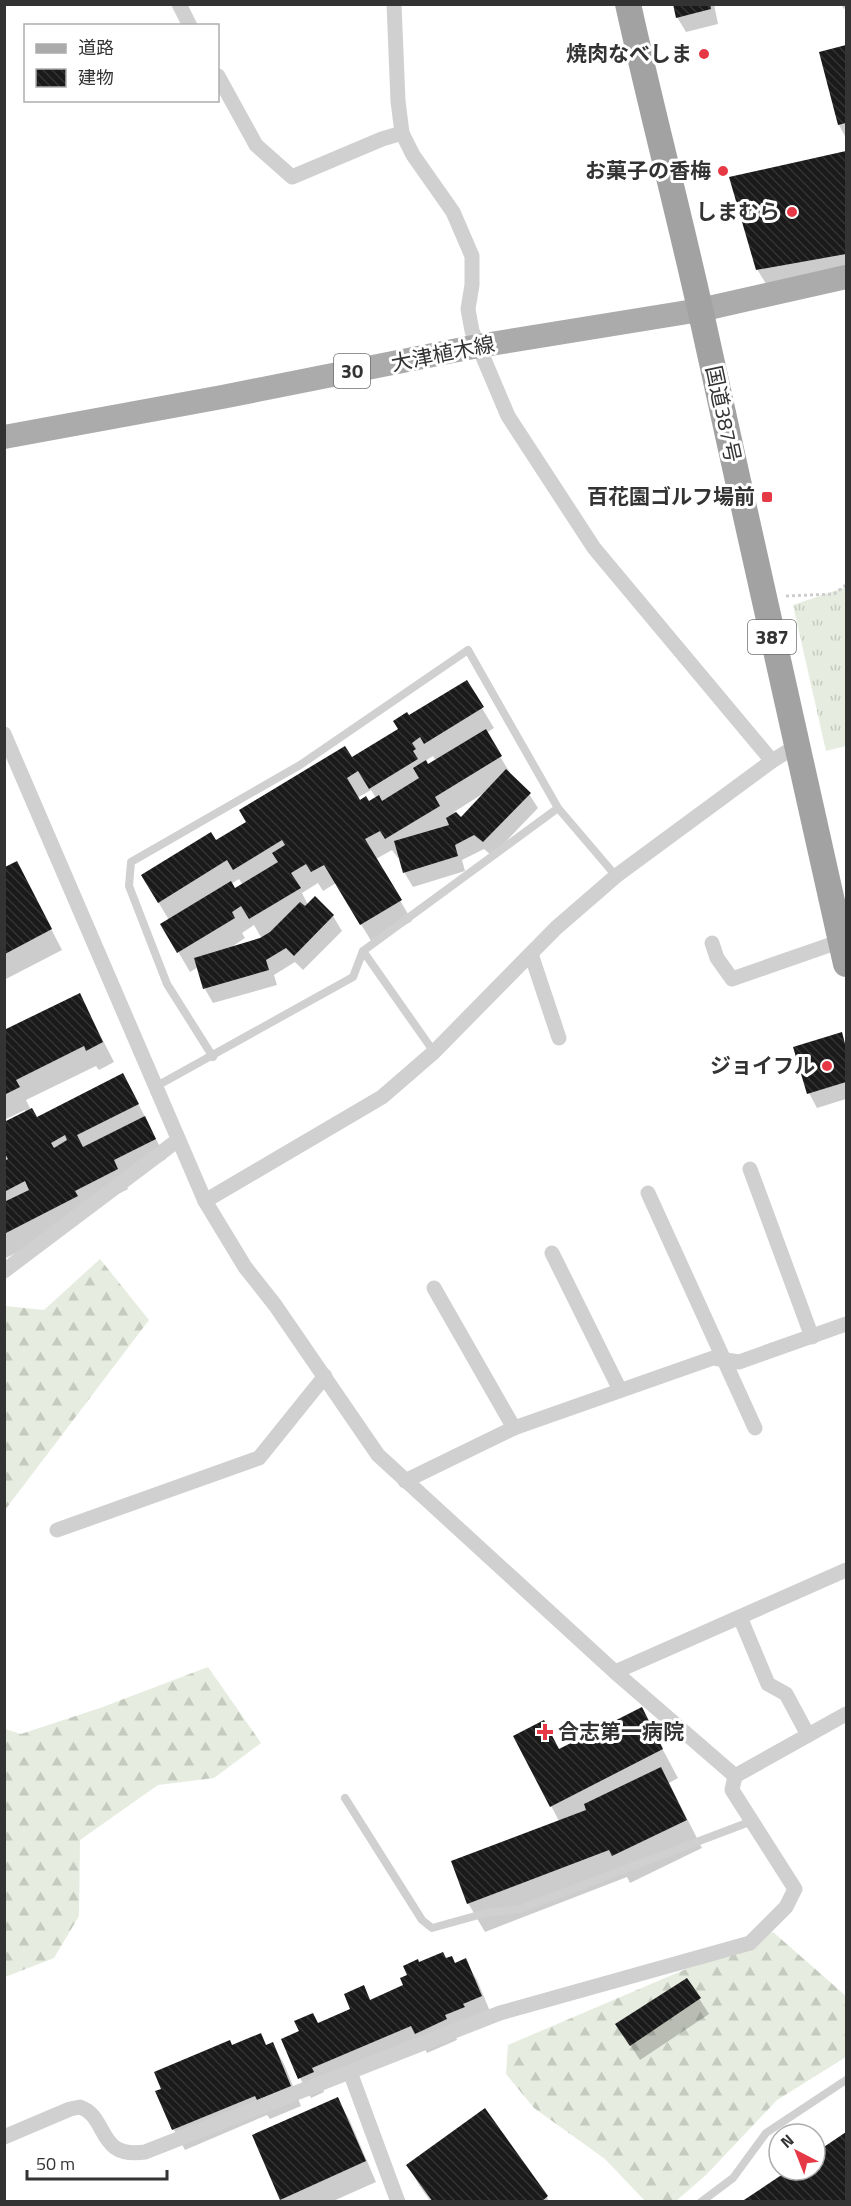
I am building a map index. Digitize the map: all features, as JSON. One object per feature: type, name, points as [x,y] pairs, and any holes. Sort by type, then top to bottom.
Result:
[{"type":"highway","name":"国道387号","points":[[628,4],[700,310],[762,596],[844,952]]},
{"type":"main road","name":"大津植木線","points":[[4,437],[222,397],[478,346],[700,310],[846,277]]},
{"type":"street","points":[[179,4],[189,24]]},
{"type":"street","points":[[394,4],[402,133],[413,155],[453,212],[472,256],[472,285],[468,309],[472,331],[508,416],[594,548],[772,761]]},
{"type":"street","points":[[219,78],[256,146],[292,177],[382,139],[402,133]]},
{"type":"street","points":[[4,734],[9,756],[205,1201],[245,1267],[275,1305],[378,1455],[615,1672],[735,1776]]},
{"type":"street","points":[[205,1201],[382,1097],[434,1052],[556,928],[616,876],[772,761],[796,746]]},
{"type":"street","points":[[712,943],[717,958],[732,979],[844,952]]},
{"type":"street","points":[[531,954],[559,1038]]},
{"type":"street","points":[[4,1271],[178,1140]]},
{"type":"street","points":[[750,1169],[812,1336]]},
{"type":"street","points":[[648,1193],[755,1428]]},
{"type":"street","points":[[552,1253],[620,1390]]},
{"type":"street","points":[[434,1288],[514,1428]]},
{"type":"street","points":[[405,1481],[514,1428],[620,1390],[713,1358],[739,1362],[846,1324]]},
{"type":"street","points":[[57,1530],[259,1458],[325,1376]]},
{"type":"street","points":[[615,1672],[846,1570]]},
{"type":"street","points":[[740,1617],[768,1684],[786,1694],[808,1735]]},
{"type":"street","points":[[4,2137],[70,2109],[80,2107],[90,2114],[115,2148],[134,2154],[145,2152],[500,2013],[750,1943],[786,1907],[795,1888],[732,1790],[735,1776],[846,1714]]},
{"type":"street","points":[[350,2072],[398,2202]]},
{"type":"lane","points":[[213,1057],[167,984],[129,886],[130,862],[300,765],[468,650],[558,808],[616,876]]},
{"type":"lane","points":[[155,1087],[213,1057],[353,977],[363,951],[558,808]]},
{"type":"lane","points":[[363,951],[434,1052]]},
{"type":"lane","points":[[345,1798],[422,1920],[432,1928],[486,1913],[520,1909],[753,1821]]},
{"type":"lane","points":[[700,2202],[733,2178],[766,2133],[846,2080]]},
{"type":"path","points":[[762,596],[834,594],[846,585]]},
{"type":"green space","points":[[846,587],[846,746],[826,751],[793,605]]},
{"type":"green space","points":[[100,1259],[149,1320],[5,1510],[5,1306],[44,1310]]},
{"type":"green space","points":[[208,1667],[261,1743],[214,1778],[158,1785],[80,1840],[79,1916],[54,1958],[5,1977],[5,1729],[21,1734],[100,1708]]},
{"type":"green space","points":[[773,1932],[846,1996],[846,2057],[777,2100],[706,2175],[676,2201],[645,2201],[605,2159],[534,2108],[506,2074],[508,2045]]},
{"type":"building","points":[[673,4],[710,4],[711,9],[676,18]]},
{"type":"building","points":[[846,45],[846,123],[838,125],[819,52]]},
{"type":"building","points":[[846,151],[846,254],[756,270],[729,177]]},
{"type":"building","points":[[467,680],[484,707],[424,744],[420,737],[412,743],[416,749],[413,751],[418,759],[369,789],[358,771],[347,778],[360,800],[366,796],[369,801],[379,795],[382,801],[419,778],[413,768],[426,760],[428,764],[486,729],[502,756],[435,797],[440,806],[385,839],[380,831],[365,839],[402,900],[360,925],[324,865],[311,872],[306,864],[291,873],[301,888],[249,919],[241,906],[232,912],[235,918],[177,953],[160,924],[231,881],[235,888],[278,862],[272,853],[285,845],[282,840],[233,870],[227,860],[158,903],[141,875],[211,832],[216,840],[246,822],[239,810],[345,746],[352,757],[398,729],[393,721],[407,712],[409,715]]},
{"type":"building","points":[[506,769],[531,793],[483,842],[474,835],[455,845],[458,856],[403,873],[394,841],[449,825],[446,818],[456,812],[461,817]]},
{"type":"building","points":[[17,861],[52,929],[5,954],[5,867]]},
{"type":"building","points":[[315,896],[334,915],[294,956],[286,948],[266,960],[269,970],[203,989],[194,958],[260,938],[270,932],[300,902],[305,906]]},
{"type":"building","points":[[80,993],[103,1042],[86,1051],[84,1046],[16,1080],[20,1087],[4,1095],[4,1030]]},
{"type":"building","points":[[842,1032],[846,1048],[846,1082],[807,1094],[793,1047]]},
{"type":"building","points":[[123,1073],[139,1104],[77,1135],[83,1147],[145,1116],[156,1139],[114,1160],[118,1169],[75,1191],[78,1196],[4,1234],[4,1202],[29,1190],[25,1181],[4,1192],[4,1161],[8,1159],[4,1152],[4,1122],[32,1108],[37,1117]],"holes":[[[65,1135],[67,1140],[54,1148],[51,1143]]]},
{"type":"building","points":[[642,1707],[663,1749],[550,1807],[513,1736],[544,1720],[559,1749]]},
{"type":"building","points":[[661,1767],[687,1820],[612,1856],[609,1850],[467,1904],[451,1861],[586,1810],[584,1804]]},
{"type":"building","points":[[443,1952],[446,1958],[452,1956],[455,1963],[466,1958],[482,1996],[463,2004],[465,2007],[445,2015],[447,2019],[415,2034],[411,2026],[312,2068],[314,2072],[298,2079],[281,2039],[299,2031],[294,2021],[313,2013],[318,2023],[350,2009],[344,1994],[364,1985],[370,2000],[403,1985],[400,1978],[407,1975],[403,1966]]},
{"type":"building","points":[[687,1978],[701,1998],[630,2046],[615,2024]]},
{"type":"building","points":[[261,2033],[266,2045],[273,2042],[291,2086],[257,2100],[255,2096],[172,2130],[155,2091],[161,2089],[154,2072],[230,2040],[232,2045]]},
{"type":"building","points":[[338,2097],[366,2161],[280,2200],[252,2135]]},
{"type":"building","points":[[485,2108],[548,2196],[541,2202],[433,2202],[406,2165]]},
{"type":"building","points":[[846,2132],[846,2202],[741,2202],[771,2182],[827,2182],[827,2145]]},
{"type":"place","name":"焼肉なべしま","points":[[704,54]]},
{"type":"place","name":"お菓子の香梅","points":[[723,171]]},
{"type":"place","name":"しまむら","points":[[792,212]]},
{"type":"place","name":"百花園ゴルフ場前","points":[[767,497]]},
{"type":"place","name":"ジョイフル","points":[[827,1066]]},
{"type":"place","name":"合志第一病院","points":[[545,1732]]}]
